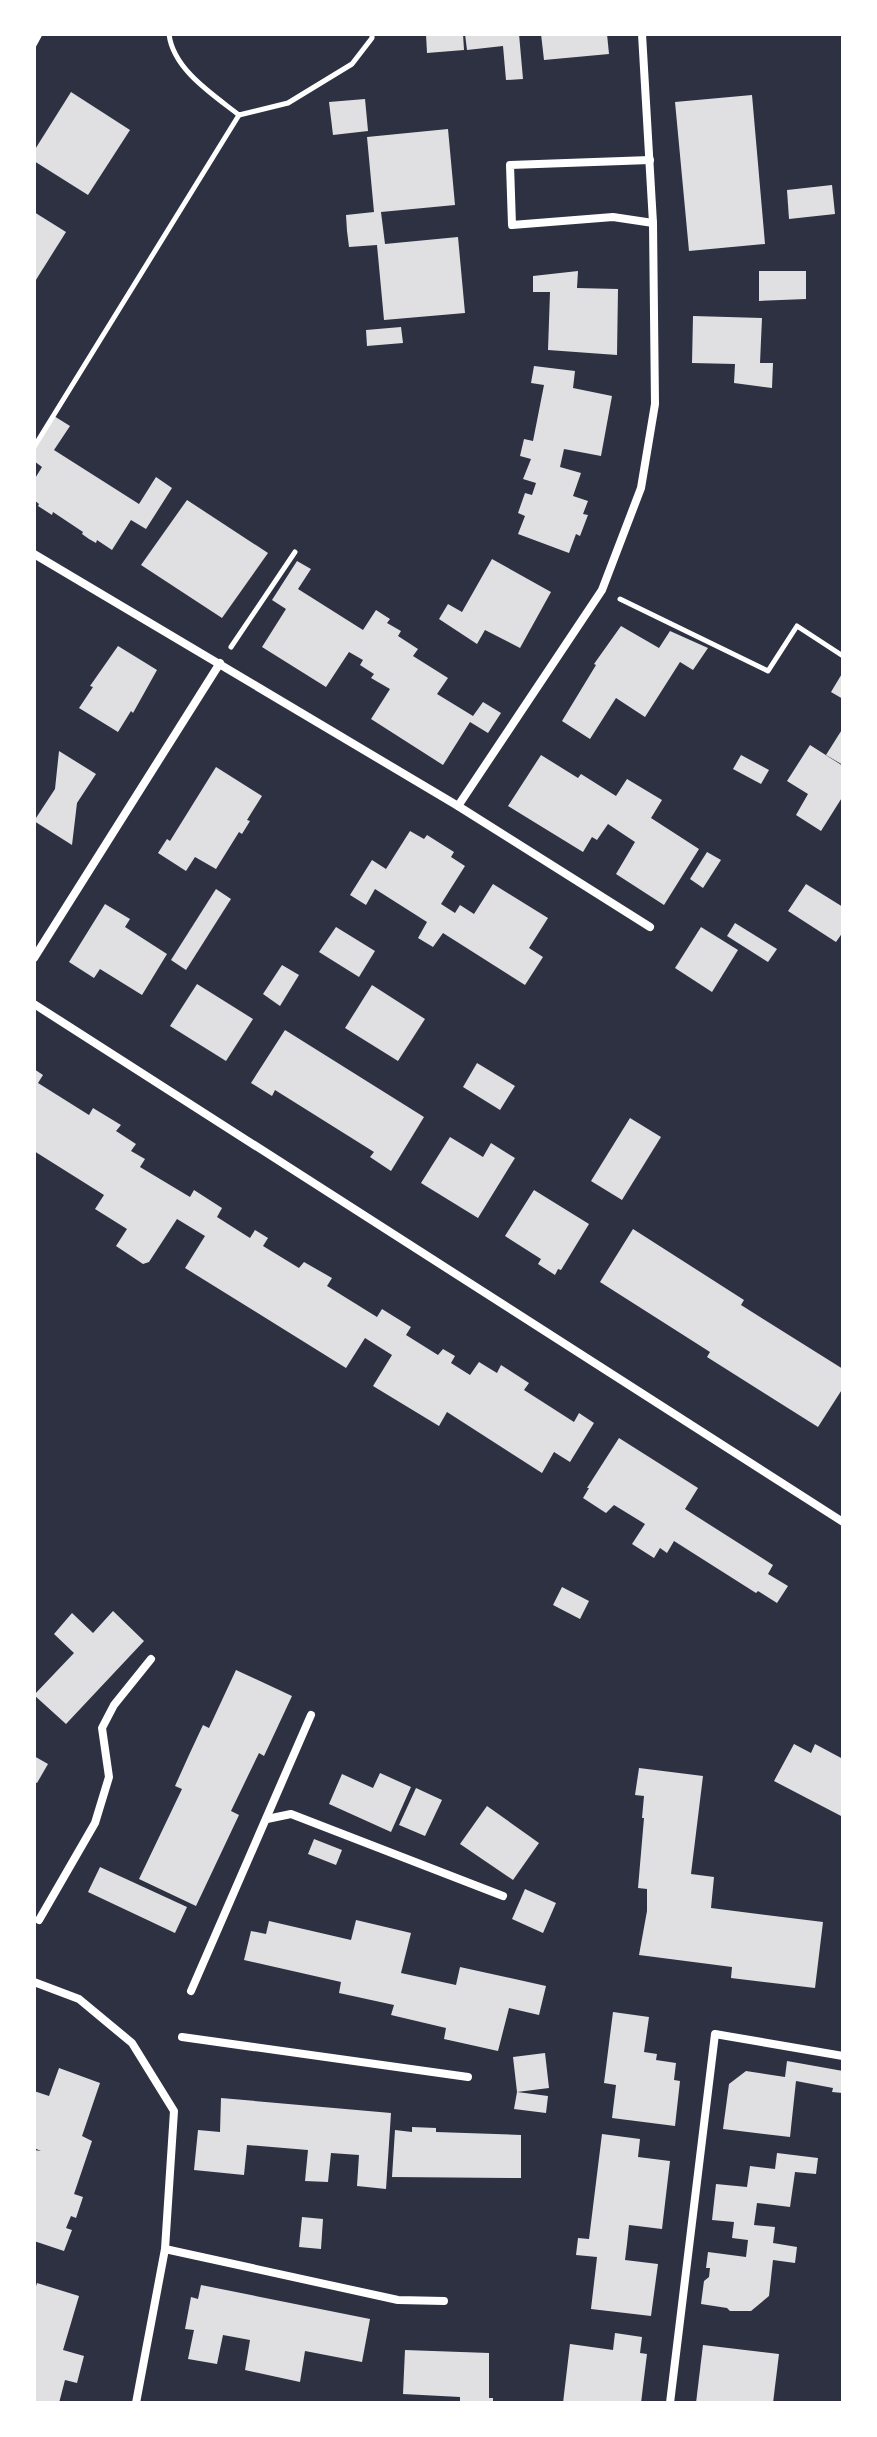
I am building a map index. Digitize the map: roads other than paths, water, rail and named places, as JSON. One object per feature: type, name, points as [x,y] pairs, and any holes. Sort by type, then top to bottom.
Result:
[{"type":"street","points":[[458,806],[602,590],[641,488],[655,404],[653,223],[642,34]]},
{"type":"street","points":[[650,160],[510,165],[512,225],[613,217],[653,223]]},
{"type":"street","points":[[34,554],[458,806],[650,927]]},
{"type":"street","points":[[34,958],[220,663]]},
{"type":"street","points":[[34,1004],[843,1522]]},
{"type":"street","points":[[39,1920],[95,1823],[109,1777],[102,1728],[114,1705],[151,1659]]},
{"type":"street","points":[[191,1991],[311,1715]]},
{"type":"street","points":[[267,1819],[291,1814],[503,1896]]},
{"type":"street","points":[[34,1982],[79,1999],[132,2043],[174,2111],[165,2249],[136,2403]]},
{"type":"street","points":[[670,2403],[715,2034],[843,2056]]},
{"type":"street","points":[[182,2037],[468,2077]]},
{"type":"street","points":[[165,2249],[398,2300],[444,2301]]}]
